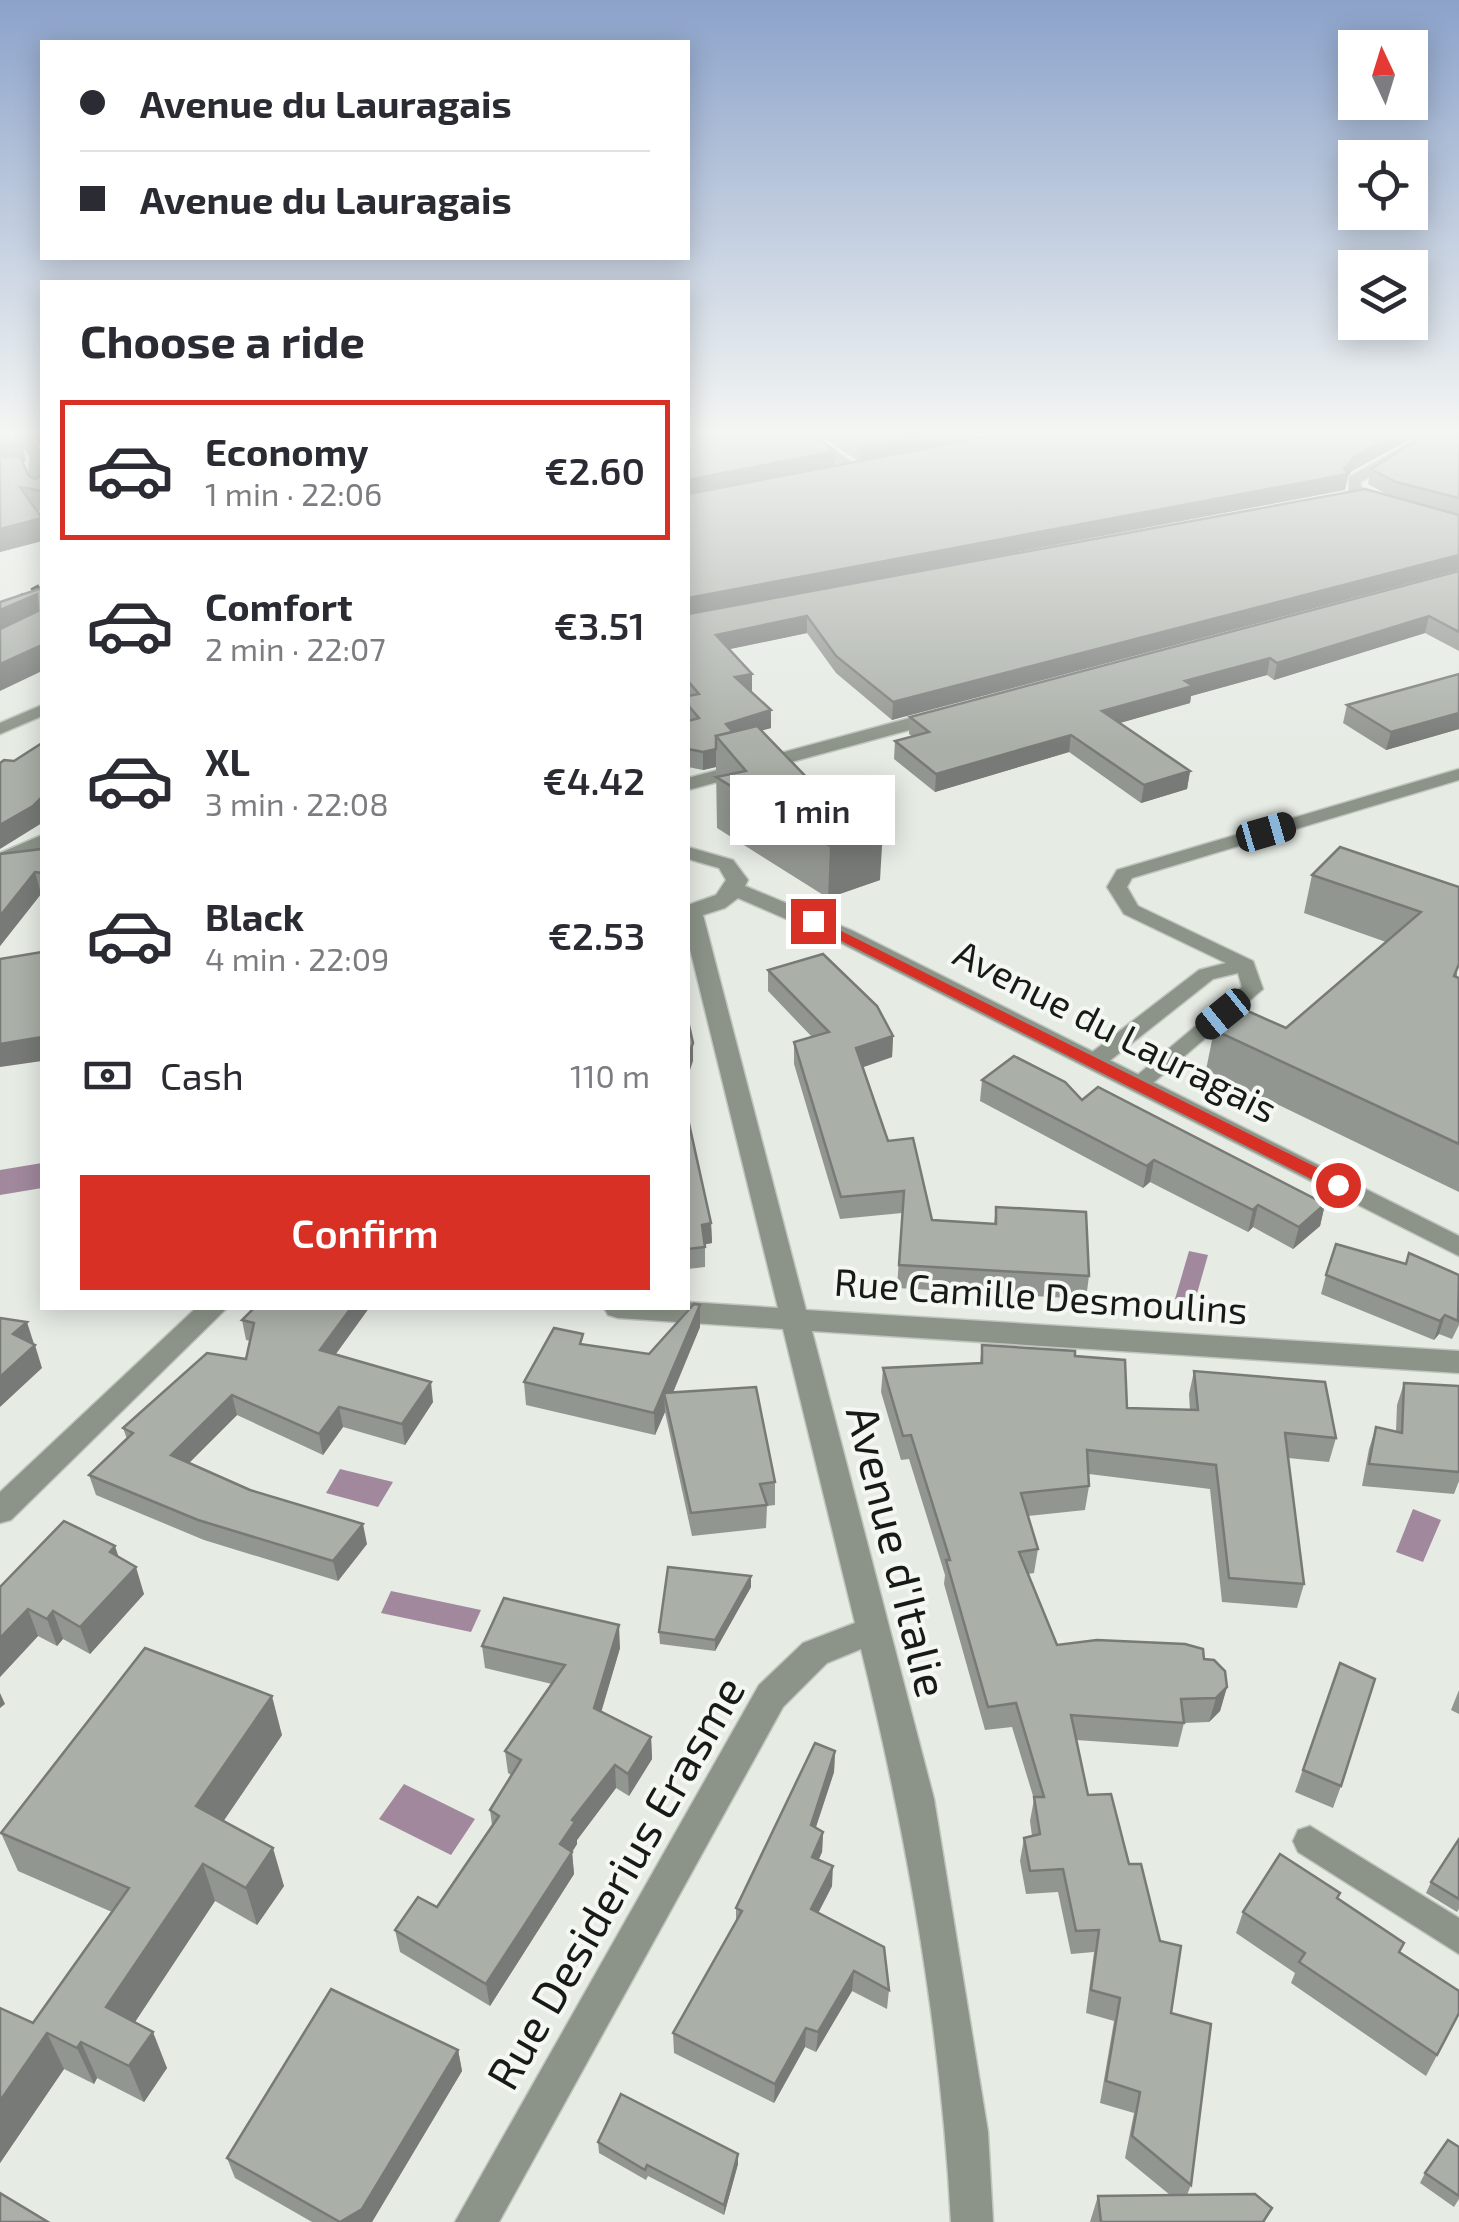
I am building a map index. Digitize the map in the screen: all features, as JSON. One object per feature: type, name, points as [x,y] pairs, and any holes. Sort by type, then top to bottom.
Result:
[{"type":"street","points":[[690,783],[968,708]]},
{"type":"street","points":[[0,861],[40,842]]},
{"type":"street","points":[[690,910],[719,903],[735,889],[734,872],[716,858],[692,849]]},
{"type":"street","name":"Avenue du Lauragais","points":[[735,889],[845,936],[1459,1247]]},
{"type":"street","name":"Avenue d'Italie","points":[[690,914],[916,1799],[967,2132],[972,2222]]},
{"type":"street","points":[[0,1511],[211,1310]]},
{"type":"street","name":"Rue Camille Desmoulins","points":[[650,1310],[1459,1362]]},
{"type":"street","name":"Rue Desiderius Erasme","points":[[476,2222],[771,1696],[803,1658],[844,1639],[874,1632]]},
{"type":"lane","points":[[0,729],[40,711]]},
{"type":"lane","points":[[1246,965],[1131,910],[1117,888],[1124,874],[1459,774]]},
{"type":"lane","points":[[1095,1061],[1206,974],[1246,965]]},
{"type":"lane","points":[[1140,1083],[1252,990],[1246,965]]},
{"type":"lane","points":[[1310,1841],[1459,1937]]},
{"type":"shaded area","points":[[40,1163],[40,1188],[0,1195],[0,1170]]},
{"type":"shaded area","points":[[1189,1251],[1208,1255],[1194,1304],[1175,1299]]},
{"type":"shaded area","points":[[340,1469],[393,1482],[378,1507],[326,1493]]},
{"type":"shaded area","points":[[1413,1509],[1441,1520],[1423,1562],[1396,1552]]},
{"type":"shaded area","points":[[391,1591],[481,1610],[471,1632],[381,1613]]},
{"type":"shaded area","points":[[404,1784],[475,1819],[451,1855],[379,1819]]},
{"type":"building","points":[[690,540],[998,540],[690,598]]},
{"type":"building","points":[[1090,540],[1459,540],[1459,555],[893,702],[836,656],[807,616],[716,635],[752,674],[735,677],[771,710],[726,724],[733,732],[716,736],[716,749],[703,752],[690,749],[690,720],[699,718],[690,707],[690,696],[699,694],[690,683],[690,614]]},
{"type":"building","points":[[1459,571],[1459,632],[1429,616],[1277,663],[1270,658],[1185,681],[1193,686],[1102,711],[1190,771],[1144,785],[1071,735],[936,774],[895,741],[929,732],[910,717]]},
{"type":"building","points":[[40,589],[40,646],[0,664],[0,629],[38,611],[37,594],[0,610],[0,602]]},
{"type":"building","points":[[1459,674],[1459,713],[1391,732],[1347,705]]},
{"type":"building","points":[[757,726],[813,784],[810,786],[883,829],[830,846],[716,777],[746,771],[716,736]]},
{"type":"building","points":[[40,744],[40,799],[0,825],[0,763],[14,761]]},
{"type":"building","points":[[1340,847],[1459,887],[1459,964],[1454,976],[1459,978],[1459,1144],[1214,1030],[1241,1008],[1286,1028],[1421,912],[1312,875]]},
{"type":"building","points":[[40,849],[40,873],[35,872],[0,916],[0,854]]},
{"type":"building","points":[[40,952],[40,1037],[0,1044],[0,959]]},
{"type":"building","points":[[823,954],[877,1006],[893,1036],[856,1048],[888,1141],[913,1138],[932,1220],[996,1224],[996,1207],[1086,1212],[1089,1276],[899,1265],[904,1191],[841,1197],[794,1042],[829,1032],[768,970]]},
{"type":"building","points":[[1014,1056],[1065,1082],[1082,1100],[1098,1087],[1325,1204],[1299,1227],[1258,1205],[1253,1210],[1154,1160],[1147,1166],[982,1080]]},
{"type":"building","points":[[690,1128],[711,1223],[702,1225],[705,1247],[690,1249]]},
{"type":"building","points":[[1336,1244],[1406,1264],[1409,1253],[1459,1275],[1458,1321],[1445,1315],[1440,1321],[1326,1275]]},
{"type":"building","points":[[700,1305],[654,1413],[524,1382],[554,1328],[583,1334],[580,1344],[649,1354],[690,1308]]},
{"type":"building","points":[[252,1310],[350,1310],[320,1350],[431,1382],[402,1424],[339,1407],[319,1434],[232,1395],[171,1455],[250,1490],[363,1524],[333,1561],[198,1520],[89,1475],[133,1433],[123,1428],[207,1353],[246,1359],[254,1323],[242,1320]]},
{"type":"building","points":[[0,1318],[27,1322],[13,1334],[35,1345],[0,1377]]},
{"type":"building","points":[[982,1345],[1075,1351],[1075,1356],[1125,1360],[1127,1408],[1198,1410],[1194,1371],[1325,1382],[1336,1438],[1285,1433],[1304,1584],[1229,1578],[1216,1465],[1087,1450],[1089,1486],[1021,1493],[1038,1549],[1019,1552],[1057,1645],[1097,1640],[1185,1644],[1203,1649],[1204,1659],[1214,1660],[1225,1671],[1227,1687],[1216,1698],[1181,1699],[1184,1723],[1071,1715],[1088,1795],[1111,1794],[1129,1864],[1141,1864],[1160,1941],[1181,1946],[1171,2013],[1211,2024],[1191,2185],[1132,2136],[1140,2092],[1106,2081],[1120,1998],[1091,1990],[1099,1930],[1076,1931],[1063,1869],[1030,1871],[1024,1838],[1040,1834],[1034,1797],[1044,1797],[1016,1703],[988,1707],[946,1560],[950,1560],[911,1435],[903,1436],[883,1368],[982,1363]]},
{"type":"building","points":[[1404,1383],[1459,1386],[1459,1472],[1369,1464],[1376,1427],[1402,1433]]},
{"type":"building","points":[[756,1387],[775,1482],[760,1484],[767,1505],[691,1513],[664,1393]]},
{"type":"building","points":[[64,1521],[115,1546],[110,1552],[136,1567],[80,1627],[53,1611],[47,1619],[28,1609],[0,1638],[0,1587]]},
{"type":"building","points":[[668,1567],[751,1576],[715,1640],[659,1632]]},
{"type":"building","points":[[504,1598],[619,1625],[594,1708],[651,1737],[628,1774],[615,1765],[572,1820],[575,1822],[560,1844],[572,1852],[486,1984],[395,1930],[418,1897],[437,1907],[499,1816],[490,1810],[521,1760],[505,1751],[565,1665],[482,1646]]},
{"type":"building","points":[[145,1648],[272,1696],[196,1806],[273,1848],[246,1888],[203,1864],[106,2007],[153,2032],[129,2066],[81,2042],[77,2048],[47,2033],[0,2101],[0,2008],[33,2023],[129,1888],[1,1833]]},
{"type":"building","points":[[1340,1663],[1375,1679],[1341,1786],[1303,1770]]},
{"type":"building","points":[[815,1743],[835,1751],[811,1825],[823,1832],[812,1857],[833,1866],[811,1909],[884,1947],[889,1990],[854,1971],[818,2032],[806,2028],[775,2084],[673,2033],[742,1911],[736,1908]]},
{"type":"building","points":[[1459,1839],[1459,1899],[1431,1882]]},
{"type":"building","points":[[1280,1854],[1340,1893],[1337,1898],[1404,1943],[1399,1952],[1459,1991],[1459,2013],[1437,2055],[1299,1962],[1305,1953],[1243,1912]]},
{"type":"building","points":[[331,1989],[458,2050],[362,2209],[340,2222],[227,2158]]},
{"type":"building","points":[[621,2094],[738,2154],[724,2205],[647,2165],[645,2170],[598,2142]]},
{"type":"building","points":[[1448,2140],[1459,2147],[1459,2196],[1425,2173]]},
{"type":"building","points":[[0,2193],[48,2222],[0,2222]]},
{"type":"building","points":[[1255,2194],[1272,2208],[1263,2222],[1101,2222],[1098,2196]]},
{"type":"railway","points":[[0,608],[40,586]]},
{"type":"route","points":[[813,921],[1338,1185]]}]
